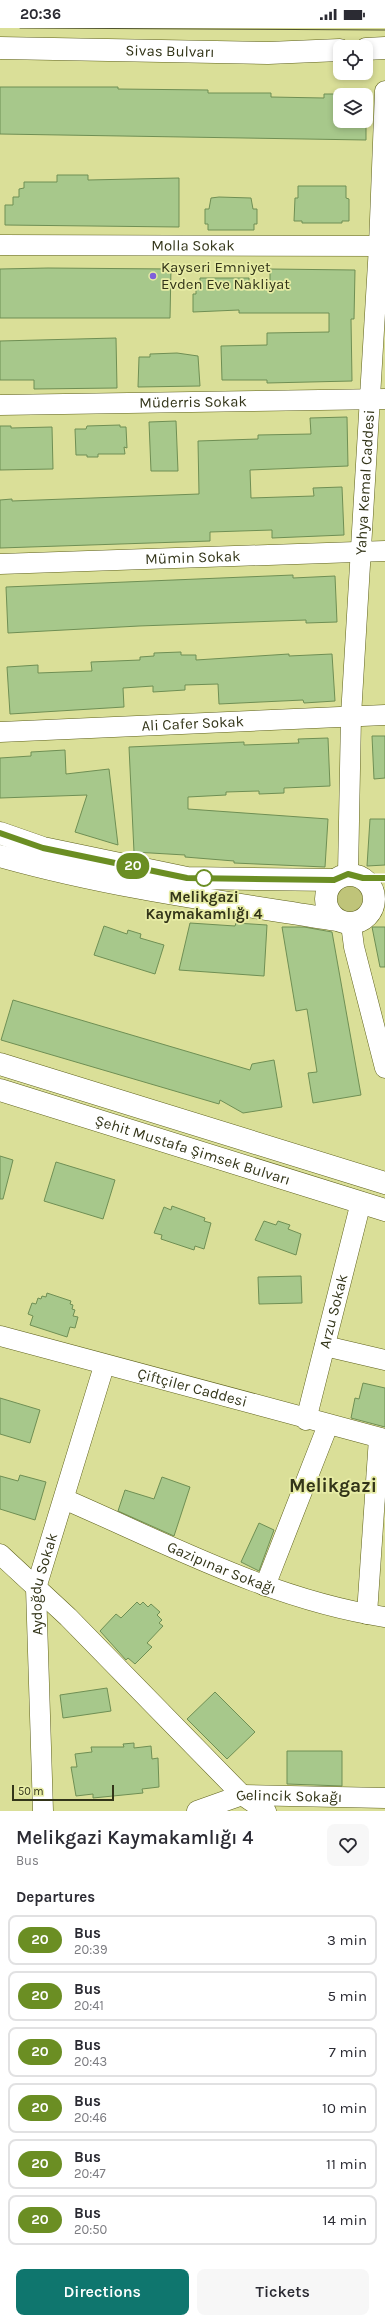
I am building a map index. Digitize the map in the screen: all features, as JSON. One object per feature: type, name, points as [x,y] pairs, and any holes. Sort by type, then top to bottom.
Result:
[{"type":"main road","name":"Sivas Bulvarı","points":[[0,48],[268,53],[333,50]]},
{"type":"main road","points":[[373,49],[385,48]]},
{"type":"main road","points":[[0,58],[82,50]]},
{"type":"main road","points":[[0,833],[43,848],[187,878],[385,878]]},
{"type":"main road","points":[[0,856],[30,864],[181,895],[360,920],[371,912],[375,898],[373,890],[348,878],[329,886],[325,901],[327,908],[360,920]]},
{"type":"main road","name":"Şehit Mustafa Şimsek Bulvarı","points":[[0,1064],[385,1183]]},
{"type":"main road","name":"Şehit Mustafa Şimsek Bulvarı","points":[[0,1090],[385,1210]]},
{"type":"street","name":"Yahya Kemal Caddesi","points":[[348,878],[351,716],[361,552],[377,399],[385,92]]},
{"type":"street","name":"Molla Sokak","points":[[0,245],[382,246]]},
{"type":"street","name":"Müderris Sokak","points":[[0,405],[377,399]]},
{"type":"street","name":"Mümin Sokak","points":[[0,564],[385,551]]},
{"type":"street","name":"Ali Cafer Sokak","points":[[0,732],[385,715]]},
{"type":"street","points":[[360,920],[354,947],[385,1068]]},
{"type":"street","name":"Arzu Sokak","points":[[306,1420],[360,1202]]},
{"type":"street","name":"Çiftçiler Caddesi","points":[[0,1336],[104,1366],[306,1420],[382,1438]]},
{"type":"street","points":[[325,1346],[385,1360]]},
{"type":"street","name":"Aydoğdu Sokak","points":[[43,1811],[36,1588],[104,1366]]},
{"type":"street","points":[[265,1586],[328,1425]]},
{"type":"street","points":[[376,1616],[382,1438]]},
{"type":"street","name":"Gazipınar Sokağı","points":[[64,1499],[265,1586],[376,1616]]},
{"type":"street","points":[[0,1554],[123,1672],[242,1795],[266,1811]]},
{"type":"street","name":"Gelincik Sokağı","points":[[197,1811],[242,1795],[319,1803],[385,1798]]},
{"type":"green space","points":[[350,885],[360,889],[364,899],[360,909],[350,913],[340,909],[336,899],[340,889]]},
{"type":"building","points":[[0,87],[118,87],[118,89],[208,90],[208,93],[271,93],[271,97],[324,98],[324,94],[333,94],[333,128],[366,128],[366,140],[0,134]]},
{"type":"building","points":[[57,175],[88,175],[88,180],[179,178],[179,227],[5,225],[5,205],[13,205],[13,197],[19,197],[19,189],[24,188],[24,182],[57,182]]},
{"type":"building","points":[[298,186],[346,186],[346,198],[349,199],[349,221],[342,221],[342,223],[302,223],[302,221],[294,221],[295,198],[298,198]]},
{"type":"building","points":[[211,198],[251,198],[253,209],[257,209],[257,224],[254,224],[254,230],[208,230],[208,224],[205,224],[205,209],[209,209]]},
{"type":"building","points":[[0,269],[171,269],[170,318],[0,318]]},
{"type":"building","points":[[270,269],[355,270],[354,319],[351,319],[352,381],[267,383],[267,380],[222,380],[221,346],[267,345],[267,333],[329,332],[329,313],[239,313],[239,310],[193,312],[193,294],[196,294],[196,287],[200,287],[200,278],[249,278],[249,287],[270,288]]},
{"type":"building","points":[[116,338],[117,388],[34,389],[34,380],[0,380],[0,341]]},
{"type":"building","points":[[177,353],[198,356],[200,386],[138,387],[139,357],[150,357],[150,354]]},
{"type":"building","points":[[347,417],[348,466],[250,470],[251,498],[314,496],[313,488],[342,487],[344,535],[272,538],[272,530],[210,532],[210,541],[0,548],[0,500],[12,499],[12,501],[199,494],[198,441],[258,439],[258,435],[311,434],[310,418]]},
{"type":"building","points":[[176,421],[178,471],[151,471],[149,422]]},
{"type":"building","points":[[120,425],[120,427],[126,427],[127,448],[124,447],[125,454],[98,454],[98,457],[76,455],[75,429],[86,429],[87,426]]},
{"type":"building","points":[[0,426],[11,426],[11,428],[52,427],[53,469],[0,470]]},
{"type":"building","points":[[293,575],[293,578],[335,576],[337,622],[306,623],[306,620],[139,626],[8,633],[6,587]]},
{"type":"building","points":[[181,652],[181,655],[196,655],[196,660],[289,654],[289,656],[332,654],[335,701],[304,703],[303,700],[219,704],[218,684],[185,685],[185,690],[153,692],[153,686],[123,688],[124,707],[10,714],[7,667],[38,665],[38,673],[92,671],[91,662],[140,660],[140,657],[154,656],[154,653]]},
{"type":"building","points":[[372,736],[385,736],[385,778],[374,779]]},
{"type":"building","points":[[328,738],[330,786],[284,788],[284,793],[259,794],[259,791],[226,792],[226,795],[188,797],[188,809],[328,819],[325,867],[234,863],[234,861],[185,857],[185,855],[134,852],[129,747],[244,742],[244,745],[299,743],[298,739]]},
{"type":"building","points":[[65,750],[66,774],[109,769],[118,845],[75,832],[87,795],[0,798],[0,758],[31,756],[31,752]]},
{"type":"building","points":[[370,819],[385,819],[385,865],[367,866]]},
{"type":"building","points":[[190,923],[235,926],[236,923],[267,925],[264,976],[179,970]]},
{"type":"building","points":[[104,926],[127,934],[128,930],[141,934],[140,938],[164,945],[155,974],[94,955]]},
{"type":"building","points":[[282,927],[304,927],[332,932],[361,1095],[313,1103],[308,1073],[317,1072],[307,1009],[296,1011]]},
{"type":"building","points":[[372,927],[385,927],[385,967],[380,967]]},
{"type":"building","points":[[13,1000],[250,1070],[252,1064],[274,1060],[282,1107],[243,1113],[220,1100],[219,1104],[1,1040]]},
{"type":"building","points":[[0,1156],[13,1160],[3,1199],[0,1199]]},
{"type":"building","points":[[56,1162],[115,1180],[103,1219],[44,1201]]},
{"type":"building","points":[[172,1206],[205,1218],[204,1221],[211,1223],[204,1249],[195,1246],[194,1250],[161,1239],[162,1235],[154,1233],[164,1207],[171,1210]]},
{"type":"building","points":[[264,1221],[276,1225],[278,1221],[290,1225],[288,1229],[301,1234],[296,1255],[255,1240]]},
{"type":"building","points":[[301,1276],[302,1303],[259,1304],[258,1277]]},
{"type":"building","points":[[47,1293],[71,1301],[70,1304],[73,1305],[72,1309],[75,1310],[73,1316],[78,1317],[75,1328],[70,1327],[67,1337],[30,1325],[33,1316],[28,1314],[32,1303],[36,1304],[38,1298],[41,1299],[42,1296],[46,1297]]},
{"type":"building","points":[[363,1383],[385,1388],[385,1427],[351,1418],[355,1398],[359,1399]]},
{"type":"building","points":[[0,1398],[40,1410],[30,1443],[0,1434]]},
{"type":"building","points":[[20,1475],[46,1482],[35,1520],[0,1509],[0,1476],[18,1481]]},
{"type":"building","points":[[162,1477],[190,1487],[174,1536],[118,1511],[125,1490],[154,1499]]},
{"type":"building","points":[[259,1523],[274,1530],[259,1571],[241,1562]]},
{"type":"building","points":[[137,1602],[140,1605],[143,1602],[148,1607],[151,1604],[160,1612],[157,1615],[162,1620],[159,1623],[163,1626],[147,1643],[152,1647],[135,1664],[128,1658],[126,1660],[100,1631],[116,1614],[121,1618]]},
{"type":"building","points":[[107,1688],[111,1711],[63,1718],[60,1695]]},
{"type":"building","points":[[215,1692],[255,1732],[227,1759],[187,1719]]},
{"type":"building","points":[[134,1743],[134,1748],[151,1746],[152,1759],[158,1758],[159,1787],[142,1789],[143,1793],[93,1798],[93,1794],[76,1796],[71,1767],[77,1767],[75,1754],[92,1752],[91,1747],[124,1747],[123,1744]]},
{"type":"building","points":[[287,1751],[342,1751],[342,1786],[287,1784]]},
{"type":"tram line","points":[[20,28],[385,30]]},
{"type":"bus line","name":"20","points":[[0,833],[43,848],[187,878],[334,880],[348,874],[363,878],[385,878]]},
{"type":"place","name":"Kayseri Emniyet Evden Eve Nakliyat","points":[[153,276]]},
{"type":"place","name":"Melikgazi Kaymakamlığı 4","points":[[204,878]]},
{"type":"district","name":"Melikgazi","points":[[333,1486]]}]
